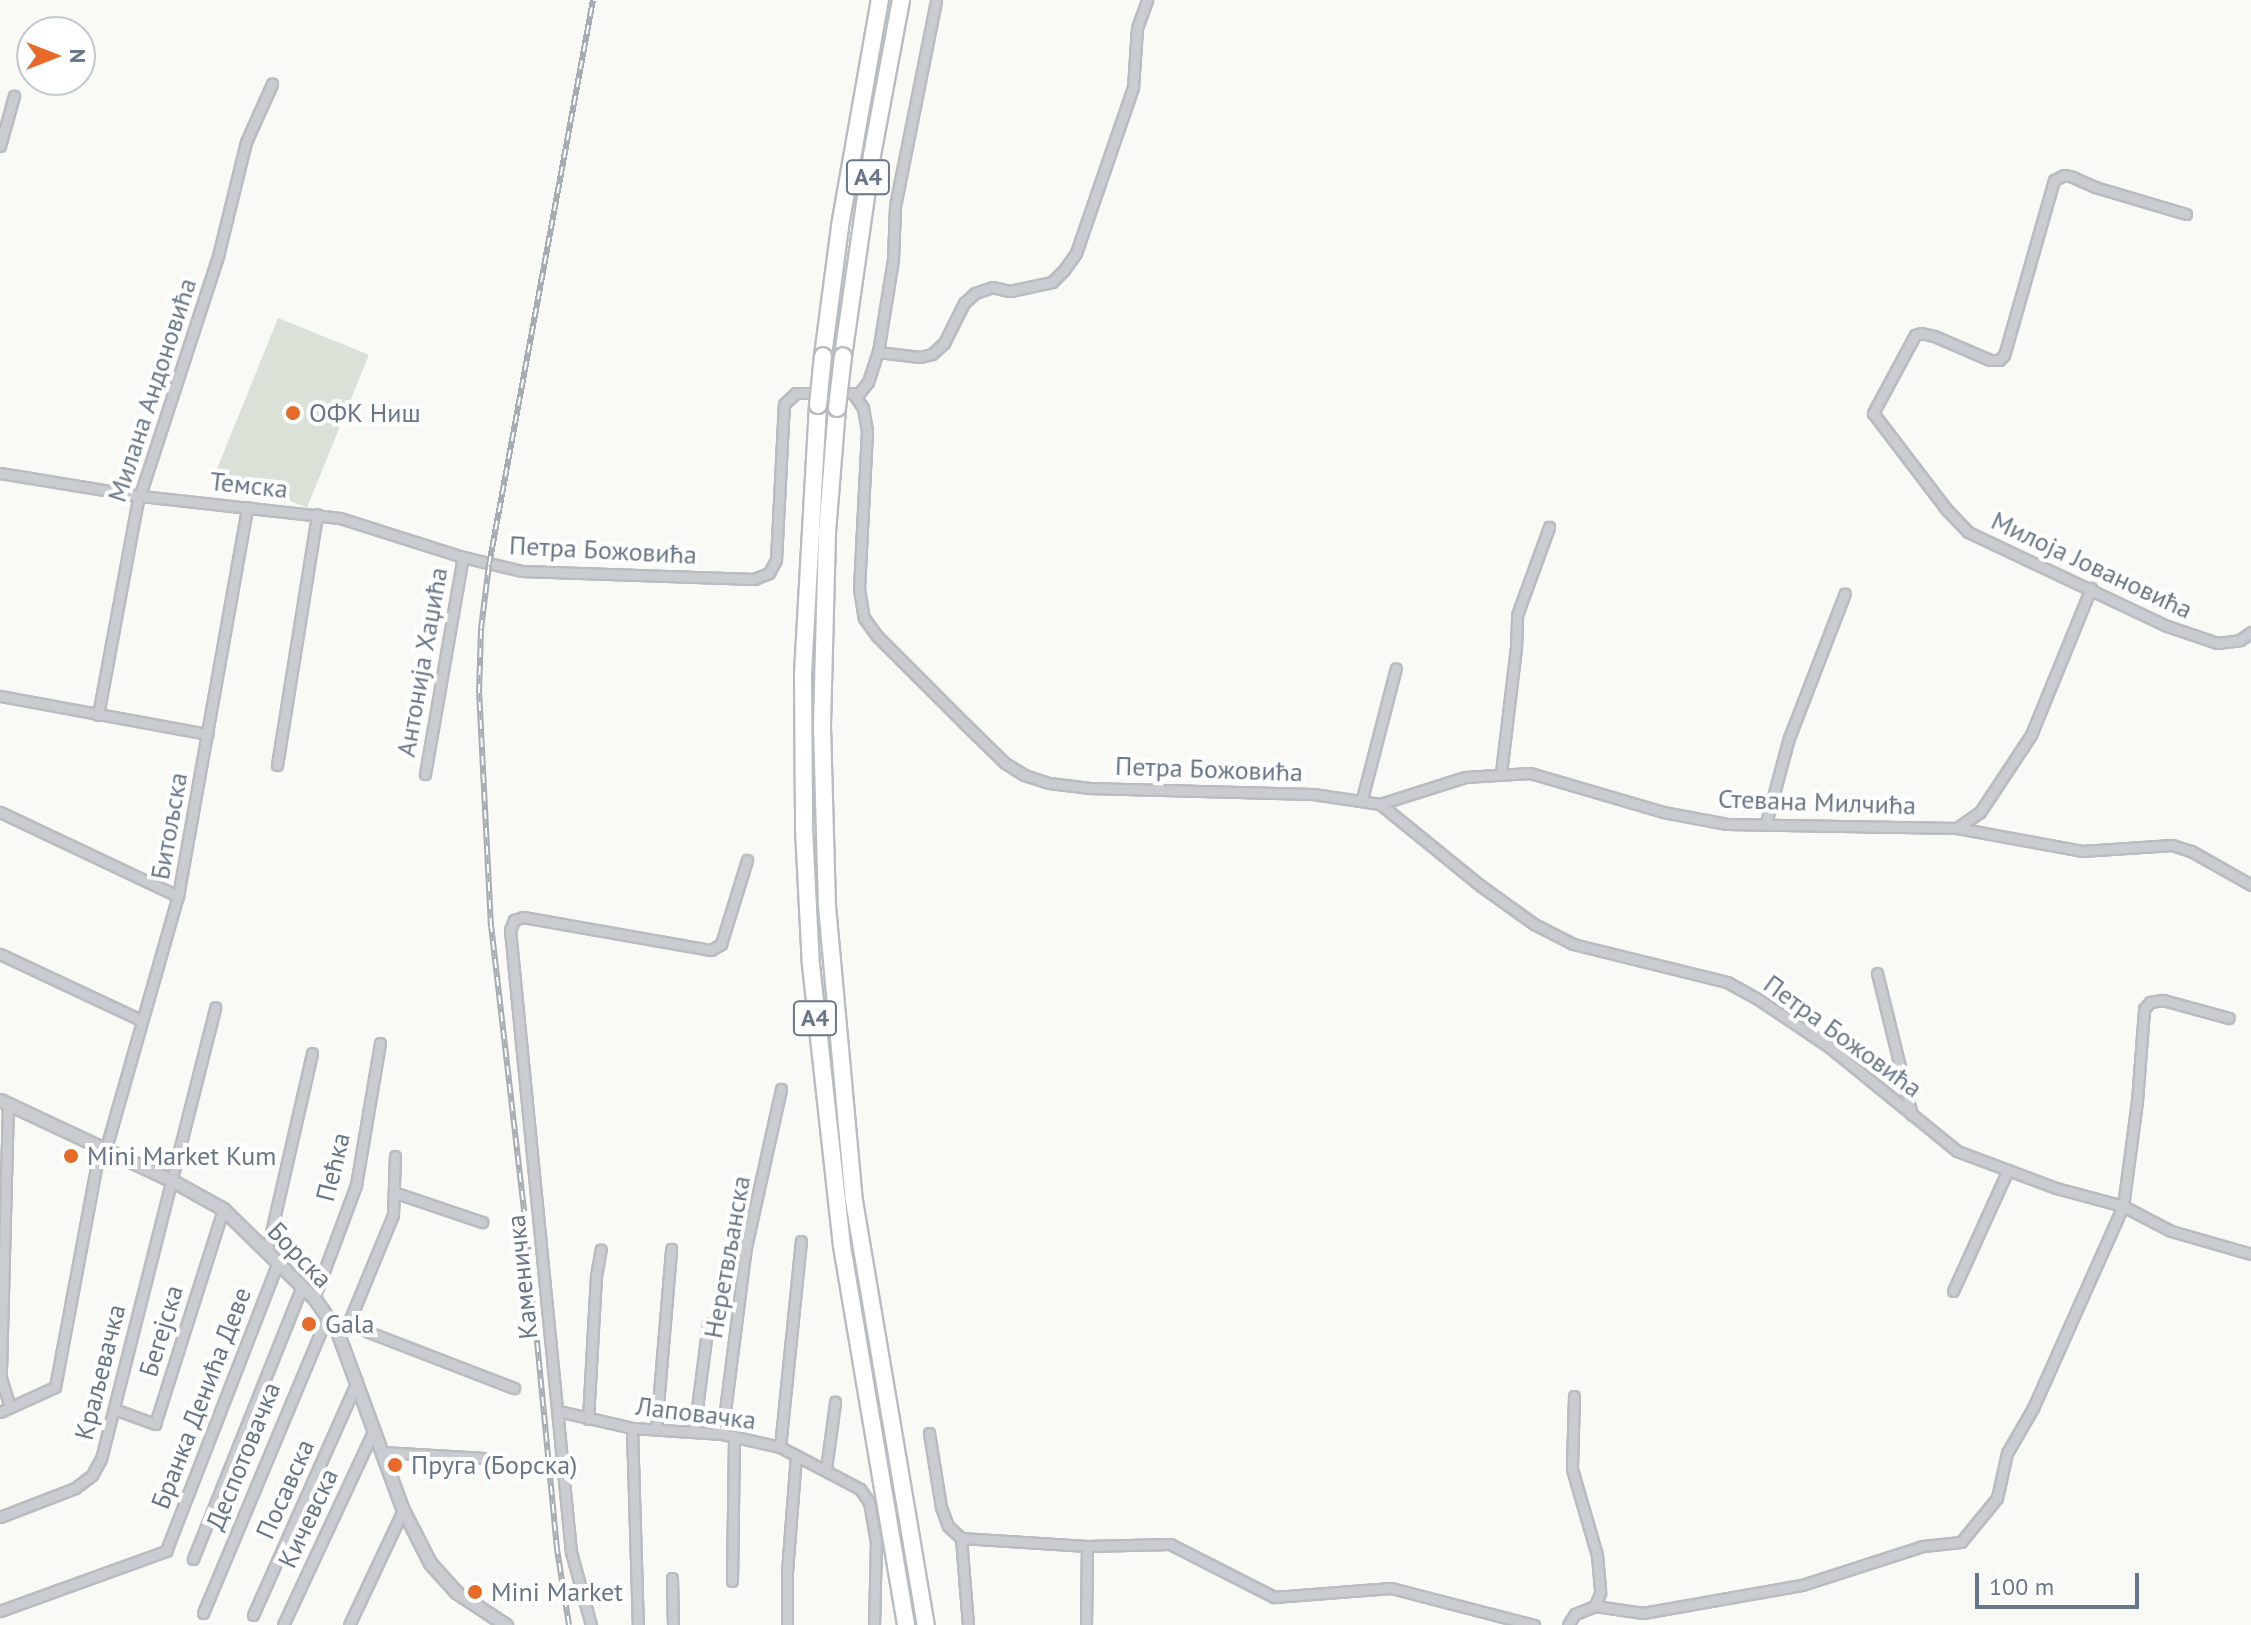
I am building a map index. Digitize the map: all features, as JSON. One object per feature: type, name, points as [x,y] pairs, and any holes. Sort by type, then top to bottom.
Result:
[{"type":"highway","name":"A4","points":[[880,0],[842,214],[818,405],[803,672],[804,829],[811,965],[842,1246],[906,1625]]},
{"type":"highway","name":"A4","points":[[901,0],[872,155],[837,408],[827,533],[822,702],[827,906],[854,1201],[926,1625]]},
{"type":"street","points":[[857,396],[868,382],[878,352],[893,259],[895,206],[936,0]]},
{"type":"street","points":[[878,352],[920,357],[932,354],[944,343],[964,303],[975,293],[992,287],[1010,291],[1052,282],[1064,270],[1076,253],[1133,87],[1137,28],[1147,0]]},
{"type":"street","name":"Милана Андоновића","points":[[98,715],[141,496],[218,256],[246,142],[272,84]]},
{"type":"street","points":[[0,146],[14,96]]},
{"type":"street","name":"Милоја Јовановића","points":[[2186,214],[2095,187],[2073,177],[2064,175],[2054,180],[2004,355],[1999,360],[1990,360],[1934,336],[1915,335],[1873,413],[1947,510],[1968,532],[2167,626],[2217,643],[2240,640],[2251,632]]},
{"type":"street","name":"Петра Божовића","points":[[489,565],[522,571],[762,578],[776,560],[784,404],[791,395],[801,392],[848,392],[857,396],[867,431],[859,588],[864,618],[877,636],[1005,763],[1024,775],[1049,783],[1088,788],[1313,794],[1380,804],[1534,924],[1573,944],[1727,982],[1828,1046],[1957,1151],[2123,1206],[2171,1231],[2251,1254]]},
{"type":"street","name":"Темска","points":[[0,473],[141,496],[317,514],[489,565]]},
{"type":"street","name":"Битољска","points":[[5,1410],[55,1387],[103,1147],[178,896],[247,507]]},
{"type":"street","points":[[277,765],[317,514]]},
{"type":"street","points":[[1501,773],[1517,615],[1549,527]]},
{"type":"street","name":"Антонија Хаџића","points":[[425,774],[463,557]]},
{"type":"street","points":[[1957,828],[1980,812],[2031,735],[2091,588]]},
{"type":"street","points":[[1766,823],[1789,738],[1845,593]]},
{"type":"street","points":[[1362,799],[1396,668]]},
{"type":"street","points":[[0,696],[208,734]]},
{"type":"street","name":"Стевана Милчића","points":[[1380,804],[1465,777],[1530,773],[1663,812],[1714,822],[1957,828],[2082,851],[2172,845],[2191,851],[2251,885]]},
{"type":"street","points":[[0,812],[178,896]]},
{"type":"street","name":"Каменичка","points":[[591,1625],[571,1552],[517,1005],[512,922],[523,917],[711,950],[721,944],[747,860]]},
{"type":"street","points":[[0,954],[141,1020]]},
{"type":"street","points":[[1877,973],[1912,1115]]},
{"type":"street","points":[[1568,1625],[1575,1614],[1595,1606],[1643,1613],[1802,1585],[1923,1546],[1961,1542],[1997,1498],[2007,1453],[2033,1408],[2123,1206],[2146,1005],[2163,1000],[2229,1018]]},
{"type":"street","name":"Краљевачка","points":[[0,1517],[75,1488],[92,1475],[101,1459],[215,1007]]},
{"type":"street","name":"Пећка","points":[[314,1298],[356,1185],[380,1043]]},
{"type":"street","points":[[267,1250],[312,1053]]},
{"type":"street","name":"Неретвљанска","points":[[722,1434],[746,1247],[781,1089]]},
{"type":"street","points":[[4,1101],[1,1378],[5,1410]]},
{"type":"street","name":"Борска","points":[[4,1101],[171,1180],[223,1209],[314,1298],[327,1317],[342,1328],[357,1381],[403,1510],[423,1551],[456,1592],[506,1625]]},
{"type":"street","points":[[395,1156],[393,1215],[342,1328],[514,1388]]},
{"type":"street","points":[[1953,1291],[2008,1170]]},
{"type":"street","points":[[396,1193],[482,1222]]},
{"type":"street","name":"Бегејска","points":[[114,1409],[155,1424],[223,1209]]},
{"type":"street","points":[[780,1447],[801,1241]]},
{"type":"street","points":[[588,1419],[596,1276],[601,1249]]},
{"type":"street","points":[[656,1429],[671,1249]]},
{"type":"street","name":"Бранка Денића Деве","points":[[0,1611],[166,1551],[278,1262]]},
{"type":"street","points":[[193,1559],[302,1287]]},
{"type":"street","name":"Деспотовачка","points":[[203,1613],[327,1317]]},
{"type":"street","points":[[694,1431],[708,1323]]},
{"type":"street","name":"Посавска","points":[[253,1615],[357,1381]]},
{"type":"street","points":[[1574,1396],[1572,1469],[1597,1555],[1600,1593],[1595,1606]]},
{"type":"street","points":[[826,1469],[835,1402]]},
{"type":"street","name":"Лаповачка","points":[[558,1411],[632,1428],[722,1434],[780,1447],[860,1489],[868,1498],[876,1540],[874,1625]]},
{"type":"street","points":[[632,1428],[638,1625]]},
{"type":"street","name":"Кичевска","points":[[283,1625],[374,1430]]},
{"type":"street","points":[[929,1433],[941,1507],[948,1526],[961,1538],[1087,1546],[1170,1544],[1274,1597],[1391,1588],[1534,1625]]},
{"type":"street","points":[[732,1581],[734,1437]]},
{"type":"street","points":[[383,1452],[484,1458]]},
{"type":"street","points":[[787,1625],[787,1572],[796,1455]]},
{"type":"street","points":[[349,1625],[403,1510]]},
{"type":"street","points":[[961,1538],[968,1625]]},
{"type":"street","points":[[1086,1625],[1087,1546]]},
{"type":"street","points":[[672,1578],[673,1625]]},
{"type":"shaded area","name":"ОФК Ниш","points":[[278,318],[369,355],[307,508],[216,471]]},
{"type":"railway","points":[[569,1625],[557,1549],[527,1236],[491,927],[479,693],[481,629],[489,565],[593,0]]},
{"type":"place","name":"ОФК Ниш","points":[[293,413]]},
{"type":"place","name":"Mini Market Kum","points":[[71,1156]]},
{"type":"place","name":"Gala","points":[[309,1324]]},
{"type":"place","name":"Пруга (Борска)","points":[[395,1465]]},
{"type":"place","name":"Mini Market","points":[[475,1592]]}]
